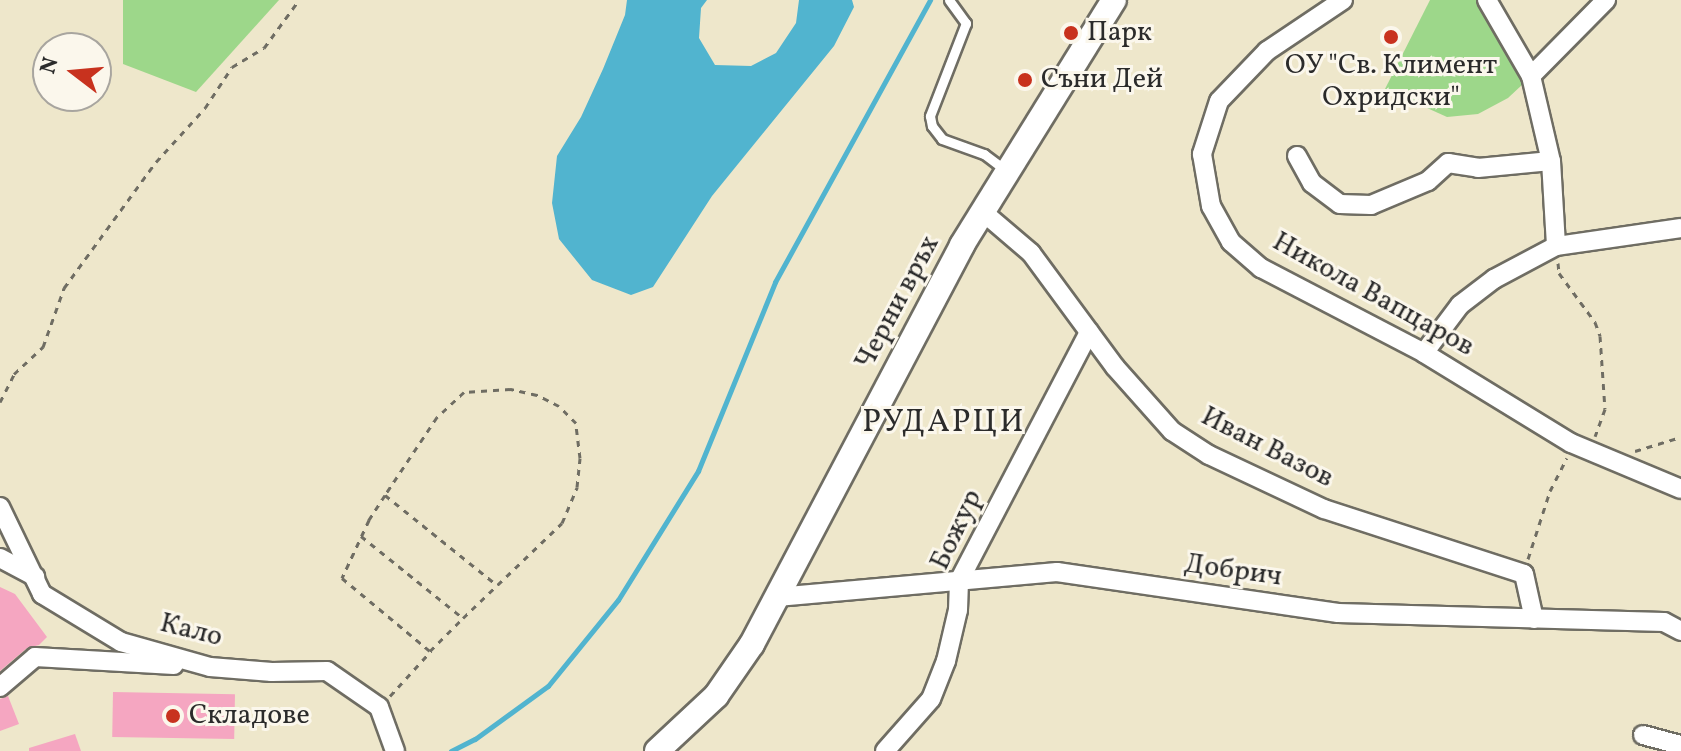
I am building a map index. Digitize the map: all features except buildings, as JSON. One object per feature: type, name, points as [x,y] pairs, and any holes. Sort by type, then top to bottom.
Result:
[{"type":"street","name":"Черни връх","points":[[657,751],[716,696],[752,644],[983,212],[1114,0]]},
{"type":"street","name":"Никола Вапцаров","points":[[1343,0],[1267,51],[1219,101],[1202,154],[1211,206],[1231,242],[1261,268],[1424,353],[1581,447],[1681,489]]},
{"type":"street","points":[[1487,0],[1531,76],[1551,161],[1556,246]]},
{"type":"street","points":[[1531,76],[1606,0]]},
{"type":"street","points":[[1297,156],[1312,183],[1340,204],[1371,205],[1428,181],[1448,163],[1478,168],[1551,161]]},
{"type":"street","name":"Иван Вазов","points":[[983,212],[1031,253],[1089,332],[1172,431],[1209,455],[1324,509],[1524,574]]},
{"type":"street","points":[[1424,353],[1460,305],[1494,279],[1556,246],[1681,228]]},
{"type":"street","name":"Божур","points":[[885,751],[931,699],[949,648],[958,610],[959,581],[1089,332]]},
{"type":"street","name":"Кало","points":[[0,507],[42,594],[121,642],[210,667],[272,672],[327,671],[379,707]]},
{"type":"street","points":[[0,558],[35,577]]},
{"type":"street","name":"Добрич","points":[[777,597],[1057,572],[1338,613],[1664,622],[1681,631]]},
{"type":"street","points":[[1524,574],[1534,619]]},
{"type":"street","points":[[0,687],[35,657],[210,667]]},
{"type":"street","points":[[379,707],[395,751]]},
{"type":"street","points":[[1643,735],[1681,745]]},
{"type":"lane","points":[[949,0],[966,23],[930,116],[932,126],[942,139],[984,154],[1007,172]]},
{"type":"path","points":[[0,402],[14,374],[43,347],[64,288],[156,162],[205,108],[232,67],[264,48],[299,0]]},
{"type":"path","points":[[1524,574],[1550,491],[1581,447],[1597,434],[1605,409],[1603,357],[1595,322],[1559,273],[1556,246]]},
{"type":"path","points":[[379,707],[463,618],[562,523],[577,487],[580,458],[576,423],[559,406],[537,395],[511,389],[464,392],[437,417],[385,495],[361,536],[342,578],[432,650]]},
{"type":"path","points":[[1609,459],[1681,437]]},
{"type":"path","points":[[385,495],[497,585]]},
{"type":"path","points":[[361,536],[463,618]]},
{"type":"green space","points":[[123,0],[279,0],[196,92],[123,64]]},
{"type":"green space","points":[[1430,0],[1476,0],[1523,84],[1508,98],[1478,114],[1447,117],[1385,89]]},
{"type":"water","points":[[627,0],[707,0],[701,8],[699,38],[715,65],[751,66],[776,53],[796,23],[799,0],[852,0],[854,7],[834,46],[712,196],[653,287],[631,295],[592,280],[559,239],[552,203],[557,156],[581,117],[603,69],[625,15]]},
{"type":"waterway","points":[[451,751],[475,739],[548,686],[618,600],[698,471],[775,282],[930,0]]},
{"type":"place","name":"Парк","points":[[1071,33]]},
{"type":"place","name":"ОУ \"Св. Климент Охридски\"","points":[[1391,37]]},
{"type":"place","name":"Съни Дей","points":[[1025,80]]},
{"type":"place","name":"Складове","points":[[173,716]]},
{"type":"district","name":"РУДАРЦИ","points":[[944,423]]}]
